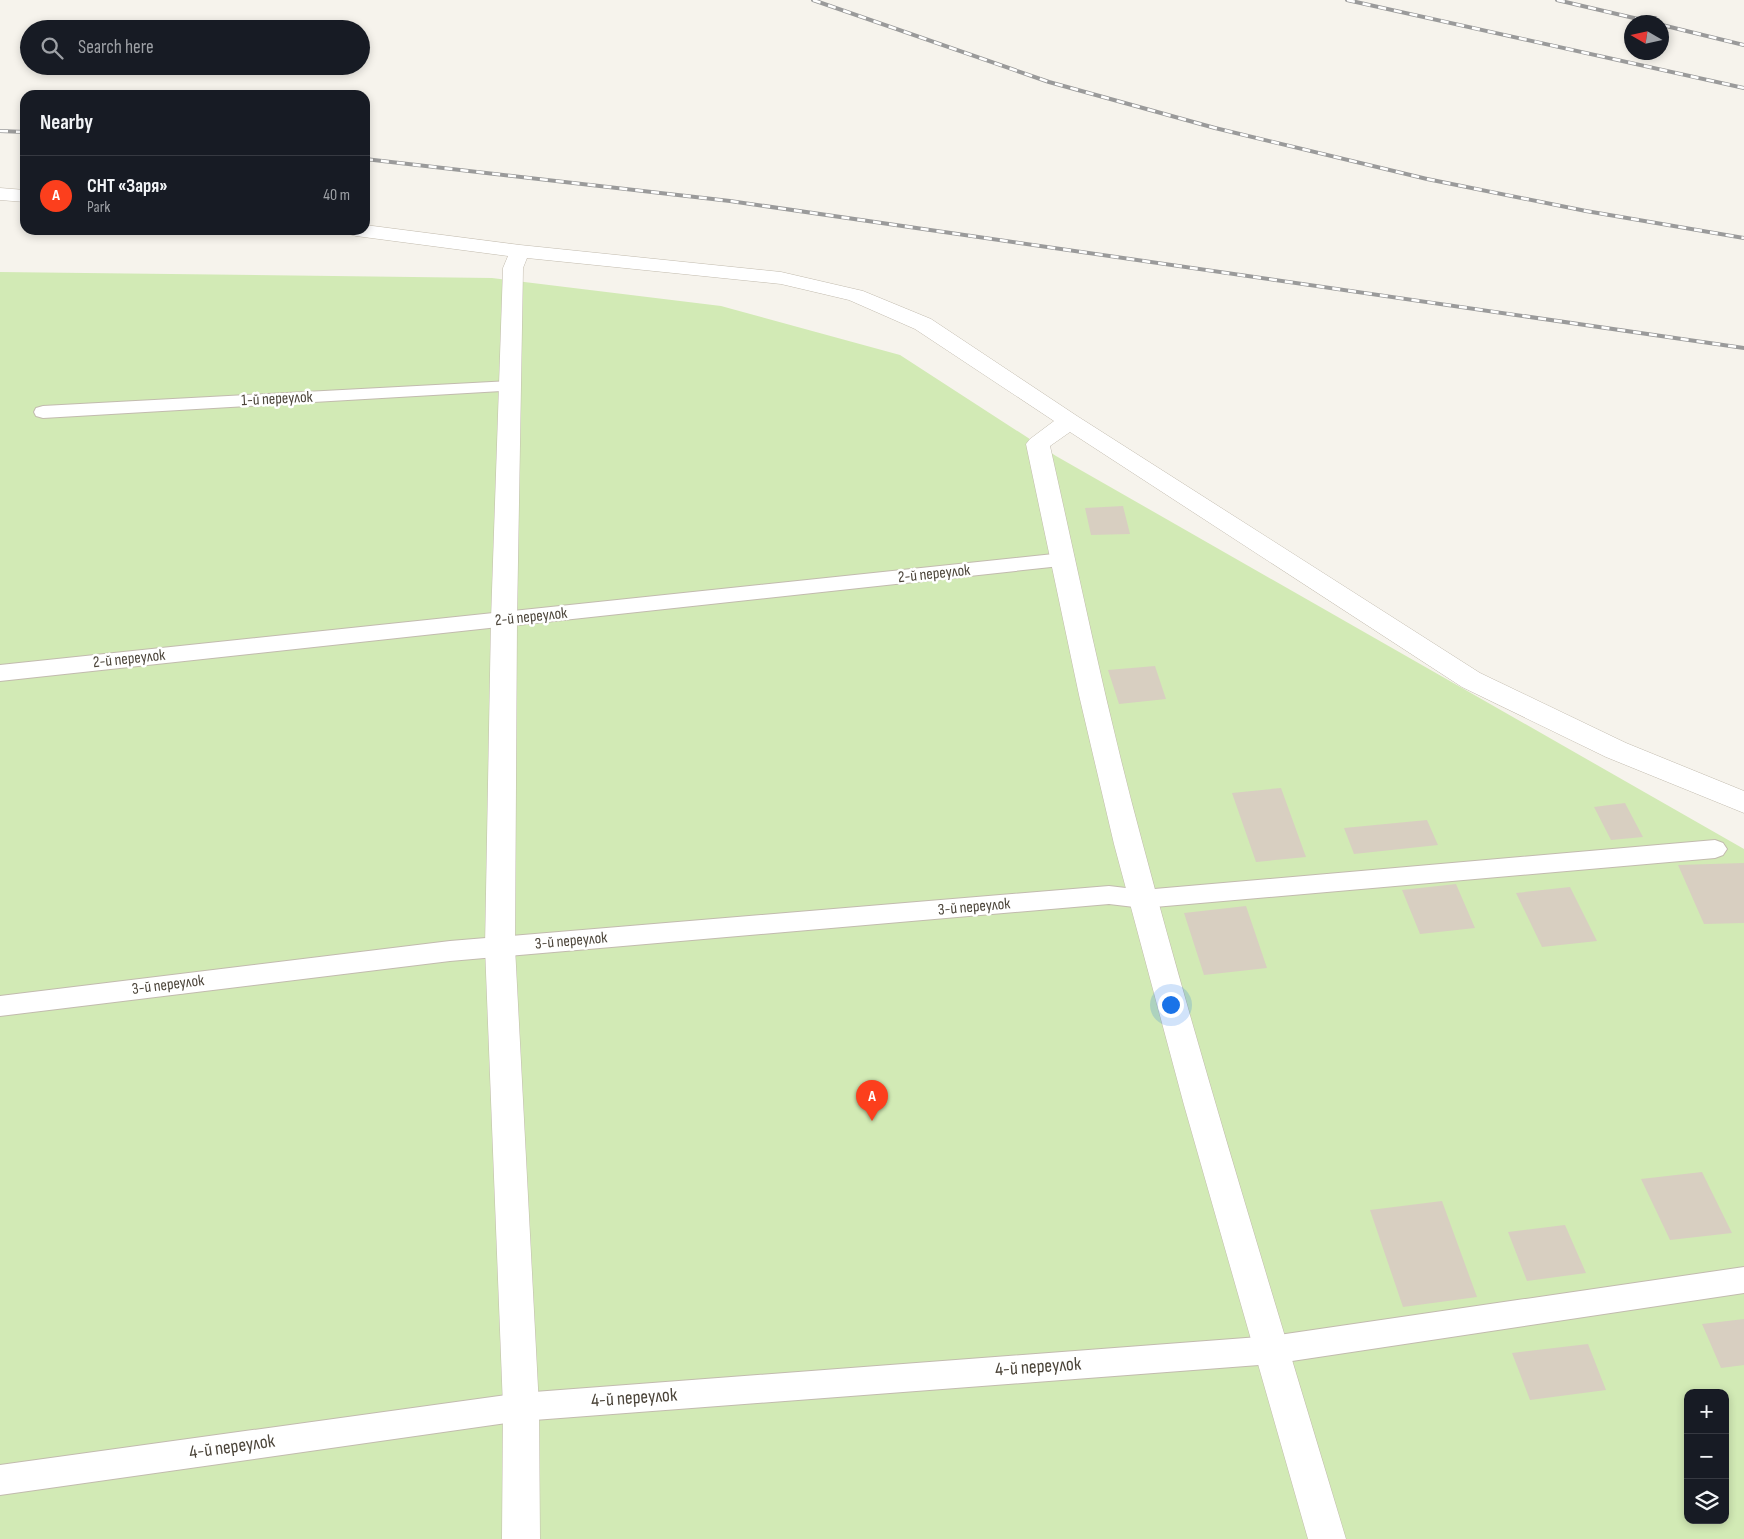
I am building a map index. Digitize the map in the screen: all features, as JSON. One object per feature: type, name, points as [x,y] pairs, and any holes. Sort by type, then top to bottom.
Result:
[{"type":"street","points":[[0,194],[20,196]]},
{"type":"street","points":[[370,232],[520,251],[781,278],[856,296],[922,324],[1069,422],[1471,680],[1616,750],[1744,802]]},
{"type":"street","points":[[520,251],[513,268],[504,620],[500,947],[521,1407],[521,1539]]},
{"type":"street","points":[[1069,422],[1038,444],[1090,683],[1143,899],[1327,1539]]},
{"type":"lane","name":"1-й переулок","points":[[43,412],[511,386]]},
{"type":"lane","name":"2-й переулок","points":[[0,673],[1063,560]]},
{"type":"lane","name":"3-й переулок","points":[[0,1006],[500,947],[1109,895],[1143,899],[1715,849]]},
{"type":"lane","name":"4-й переулок","points":[[0,1480],[521,1407],[1272,1350],[1744,1280]]},
{"type":"green space","points":[[0,272],[492,278],[721,306],[900,355],[1056,456],[1744,849],[1744,1539],[0,1539]]},
{"type":"building","points":[[1123,506],[1130,534],[1091,535],[1085,508]]},
{"type":"building","points":[[1155,666],[1166,699],[1119,704],[1108,670]]},
{"type":"building","points":[[1281,788],[1306,857],[1256,862],[1232,793]]},
{"type":"building","points":[[1625,803],[1643,837],[1611,840],[1594,807]]},
{"type":"building","points":[[1427,820],[1438,845],[1354,854],[1344,828]]},
{"type":"building","points":[[1744,863],[1744,923],[1704,924],[1678,865]]},
{"type":"building","points":[[1456,884],[1475,928],[1420,934],[1402,890]]},
{"type":"building","points":[[1570,887],[1597,941],[1542,947],[1516,893]]},
{"type":"building","points":[[1246,906],[1267,968],[1204,975],[1184,913]]},
{"type":"building","points":[[1702,1172],[1732,1233],[1670,1240],[1641,1179]]},
{"type":"building","points":[[1442,1201],[1477,1297],[1403,1307],[1370,1210]]},
{"type":"building","points":[[1565,1225],[1586,1273],[1527,1281],[1508,1232]]},
{"type":"building","points":[[1744,1319],[1744,1365],[1721,1368],[1702,1324]]},
{"type":"building","points":[[1588,1344],[1606,1390],[1530,1400],[1512,1353]]},
{"type":"railway","points":[[813,0],[1049,82],[1215,128],[1427,179],[1586,211],[1744,238]]},
{"type":"railway","points":[[1347,0],[1744,88]]},
{"type":"railway","points":[[1557,0],[1624,16]]},
{"type":"railway","points":[[1669,27],[1744,45]]},
{"type":"railway","points":[[0,131],[20,132]]},
{"type":"railway","points":[[370,160],[730,201],[1744,348]]},
{"type":"place","name":"СНТ «Заря»","points":[[872,1121]]}]
